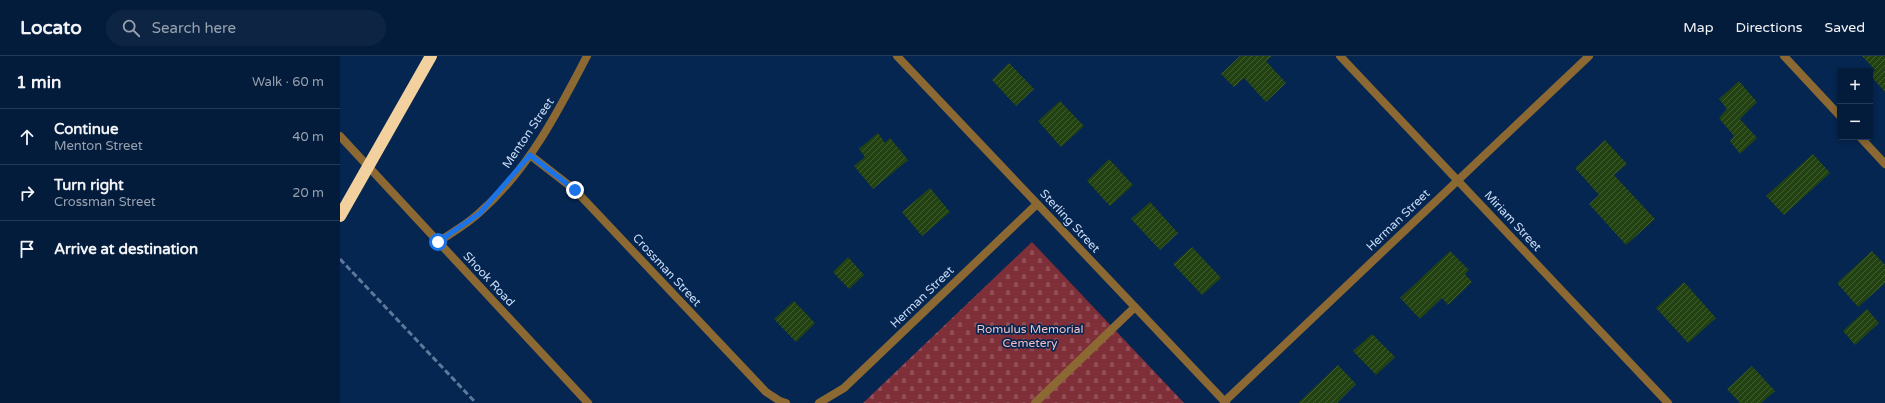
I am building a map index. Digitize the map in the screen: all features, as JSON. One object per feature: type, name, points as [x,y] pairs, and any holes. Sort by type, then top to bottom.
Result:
[{"type":"highway","points":[[340,216],[430,58]]},
{"type":"street","name":"Menton Street","points":[[438,242],[480,213],[530,155],[558,112],[587,56]]},
{"type":"street","name":"Sterling Street","points":[[897,56],[1225,402]]},
{"type":"street","name":"Miriam Street","points":[[1340,56],[1668,403]]},
{"type":"street","name":"Herman Street","points":[[1225,402],[1589,56]]},
{"type":"street","points":[[1784,56],[1837,113]]},
{"type":"street","name":"Shook Road","points":[[340,136],[588,403]]},
{"type":"street","points":[[1863,140],[1885,164]]},
{"type":"street","name":"Crossman Street","points":[[530,155],[575,190],[766,392],[786,403]]},
{"type":"street","name":"Herman Street","points":[[819,403],[844,388],[1037,204]]},
{"type":"street","points":[[1035,403],[1135,307]]},
{"type":"green space","name":"Romulus Memorial Cemetery","points":[[1032,242],[1184,403],[863,403]]},
{"type":"building","points":[[1240,56],[1272,56],[1266,61],[1286,83],[1266,102],[1244,78],[1234,87],[1221,74]]},
{"type":"building","points":[[1862,56],[1885,56],[1885,92],[1873,78],[1873,72],[1875,70]]},
{"type":"building","points":[[1009,63],[1034,89],[1016,106],[992,80]]},
{"type":"building","points":[[1739,81],[1757,102],[1740,119],[1757,138],[1740,154],[1730,141],[1734,136],[1719,118],[1727,109],[1719,99]]},
{"type":"building","points":[[1060,101],[1084,126],[1061,147],[1038,121]]},
{"type":"building","points":[[878,133],[885,143],[890,138],[908,160],[873,189],[854,166],[865,157],[859,149]]},
{"type":"building","points":[[1605,140],[1627,164],[1614,175],[1655,219],[1626,245],[1589,204],[1599,195],[1575,168]]},
{"type":"building","points":[[1813,154],[1830,173],[1784,215],[1766,196]]},
{"type":"building","points":[[1109,159],[1133,185],[1110,206],[1087,181]]},
{"type":"building","points":[[930,188],[950,212],[922,236],[902,212]]},
{"type":"building","points":[[1150,202],[1178,233],[1160,250],[1131,219]]},
{"type":"building","points":[[1192,247],[1221,278],[1202,295],[1173,264]]},
{"type":"building","points":[[1450,251],[1469,270],[1465,274],[1472,282],[1448,305],[1442,298],[1420,319],[1400,298]]},
{"type":"building","points":[[1872,251],[1885,265],[1885,283],[1858,307],[1837,283]]},
{"type":"building","points":[[848,257],[864,275],[849,289],[833,272]]},
{"type":"building","points":[[1684,282],[1716,318],[1688,343],[1656,308]]},
{"type":"building","points":[[794,301],[815,323],[796,342],[774,319]]},
{"type":"building","points":[[1867,309],[1879,323],[1855,345],[1843,331]]},
{"type":"building","points":[[1372,334],[1395,357],[1376,375],[1353,351]]},
{"type":"building","points":[[1338,365],[1356,384],[1337,403],[1298,403]]},
{"type":"building","points":[[1752,366],[1775,391],[1761,403],[1740,403],[1727,389]]},
{"type":"railway","points":[[340,259],[476,403]]},
{"type":"route","points":[[438,242],[480,213],[530,155],[575,190]]}]
